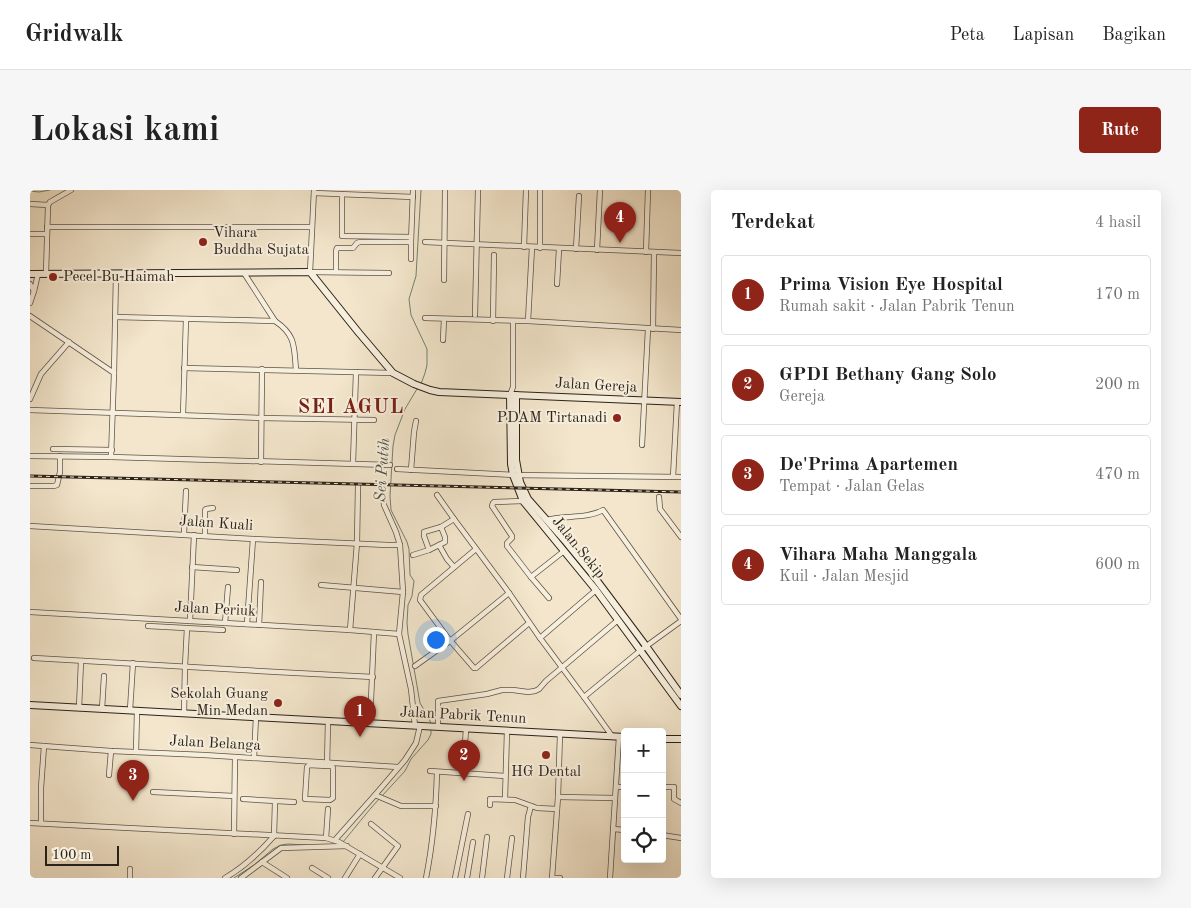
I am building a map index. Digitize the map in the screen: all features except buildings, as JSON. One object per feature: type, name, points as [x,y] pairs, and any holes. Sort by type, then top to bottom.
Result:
[{"type":"street","points":[[30,303],[42,274],[48,205],[71,190]]},
{"type":"street","points":[[411,259],[413,190]]},
{"type":"street","points":[[444,280],[445,190]]},
{"type":"street","points":[[475,315],[478,190]]},
{"type":"street","points":[[524,247],[526,190]]},
{"type":"street","points":[[540,190],[540,248]]},
{"type":"street","points":[[597,250],[600,190]]},
{"type":"street","points":[[646,252],[648,190]]},
{"type":"street","points":[[393,373],[310,272],[314,192],[413,197]]},
{"type":"street","points":[[342,194],[342,236],[411,240]]},
{"type":"street","points":[[576,250],[579,196]]},
{"type":"street","points":[[30,204],[48,205]]},
{"type":"street","points":[[47,227],[312,227]]},
{"type":"street","points":[[30,234],[46,234]]},
{"type":"street","points":[[336,272],[337,248],[353,248],[360,242],[411,240]]},
{"type":"street","points":[[425,242],[576,250],[681,253]]},
{"type":"street","points":[[528,321],[532,247]]},
{"type":"street","points":[[558,284],[559,249]]},
{"type":"street","points":[[642,445],[651,329],[654,252]]},
{"type":"street","points":[[493,321],[494,255]]},
{"type":"street","points":[[244,273],[275,321],[284,327],[293,341],[296,370]]},
{"type":"street","points":[[30,274],[389,273]]},
{"type":"street","points":[[111,457],[116,274]]},
{"type":"street","points":[[30,284],[34,291]]},
{"type":"street","points":[[30,316],[114,373]]},
{"type":"street","points":[[115,317],[275,321]]},
{"type":"street","points":[[425,318],[528,321],[681,330]]},
{"type":"street","points":[[183,415],[186,319]]},
{"type":"street","points":[[443,340],[444,319]]},
{"type":"street","name":"Jalan Sekip","points":[[513,321],[511,464],[525,500],[589,570],[644,648],[681,706]]},
{"type":"street","points":[[30,399],[41,374],[69,342]]},
{"type":"street","points":[[184,368],[393,373]]},
{"type":"street","points":[[261,462],[262,369]]},
{"type":"street","points":[[353,464],[356,372]]},
{"type":"street","name":"Jalan Gereja","points":[[393,373],[414,384],[439,392],[679,402]]},
{"type":"street","points":[[673,476],[679,402]]},
{"type":"street","points":[[30,410],[374,420]]},
{"type":"street","points":[[411,470],[416,421]]},
{"type":"street","points":[[53,449],[112,450]]},
{"type":"street","points":[[30,456],[390,465]]},
{"type":"street","points":[[30,486],[57,485],[60,472],[60,456]]},
{"type":"street","points":[[397,469],[516,475],[681,477]]},
{"type":"street","points":[[350,630],[357,543],[358,486]]},
{"type":"street","points":[[241,878],[281,848],[341,843],[416,743],[420,726],[399,634],[403,592],[400,545],[384,505],[382,488]]},
{"type":"street","points":[[184,534],[186,491]]},
{"type":"street","points":[[437,495],[612,736]]},
{"type":"street","points":[[659,497],[660,509],[681,537]]},
{"type":"street","points":[[525,500],[494,502],[492,506],[512,536],[507,542],[508,546],[549,598]]},
{"type":"street","name":"Jalan Sekip","points":[[525,500],[546,520],[618,620],[680,691]]},
{"type":"street","points":[[206,536],[205,510],[213,508]]},
{"type":"street","points":[[546,520],[589,515],[603,510],[681,620],[584,697]]},
{"type":"street","points":[[429,550],[424,532],[454,519]]},
{"type":"street","name":"Jalan Kuali","points":[[30,526],[252,539],[400,545]]},
{"type":"street","points":[[413,555],[429,550],[445,541],[441,526]]},
{"type":"street","points":[[190,621],[194,536]]},
{"type":"street","points":[[246,624],[252,539]]},
{"type":"street","points":[[440,545],[447,559],[454,567]]},
{"type":"street","points":[[531,577],[567,548]]},
{"type":"street","points":[[476,549],[420,595],[420,598],[450,641],[472,667],[476,668],[529,624]]},
{"type":"street","points":[[192,567],[238,570]]},
{"type":"street","points":[[259,625],[261,582]]},
{"type":"street","points":[[321,585],[403,592]]},
{"type":"street","points":[[225,623],[228,587]]},
{"type":"street","points":[[540,638],[596,590]]},
{"type":"street","points":[[415,666],[450,641],[508,593]]},
{"type":"street","name":"Jalan Periuk","points":[[30,612],[399,634]]},
{"type":"street","points":[[435,727],[439,700],[487,694],[502,690],[535,691],[618,620]]},
{"type":"street","points":[[148,626],[223,630]]},
{"type":"street","points":[[184,713],[184,666],[187,628]]},
{"type":"street","points":[[370,723],[374,632]]},
{"type":"street","points":[[34,658],[373,677]]},
{"type":"street","points":[[78,708],[81,661]]},
{"type":"street","points":[[133,663],[136,752]]},
{"type":"street","points":[[102,709],[104,676]]},
{"type":"street","name":"Jalan Pabrik Tenun","points":[[30,705],[621,737]]},
{"type":"street","points":[[254,758],[256,717]]},
{"type":"street","points":[[327,764],[328,721]]},
{"type":"street","points":[[463,774],[466,729]]},
{"type":"street","points":[[505,799],[507,731]]},
{"type":"street","points":[[560,734],[558,798],[552,878],[560,878]]},
{"type":"street","points":[[666,738],[681,739]]},
{"type":"street","points":[[610,878],[615,798],[621,745]]},
{"type":"street","name":"Jalan Belanga","points":[[30,746],[398,767]]},
{"type":"street","points":[[41,823],[44,746]]},
{"type":"street","points":[[109,775],[111,751]]},
{"type":"street","points":[[234,834],[235,757]]},
{"type":"street","points":[[327,764],[333,768],[333,798],[330,800],[305,799],[307,767],[309,765],[327,764]]},
{"type":"street","points":[[430,771],[505,776]]},
{"type":"street","points":[[426,878],[431,853],[436,806],[437,772]]},
{"type":"street","points":[[616,787],[621,787]]},
{"type":"street","points":[[666,787],[674,787],[674,799],[681,803]]},
{"type":"street","points":[[153,792],[234,796]]},
{"type":"street","points":[[376,796],[401,806],[436,806]]},
{"type":"street","points":[[558,798],[615,798]]},
{"type":"street","points":[[243,799],[294,802]]},
{"type":"street","points":[[490,805],[490,799],[505,799],[520,801],[537,808],[557,809]]},
{"type":"street","points":[[225,878],[260,851],[274,836],[275,802]]},
{"type":"street","points":[[523,878],[528,817],[531,806]]},
{"type":"street","points":[[326,838],[328,809]]},
{"type":"street","points":[[455,878],[468,814]]},
{"type":"street","points":[[30,823],[326,838],[341,843],[400,878]]},
{"type":"street","points":[[371,824],[398,846],[375,878]]},
{"type":"street","points":[[613,829],[621,830]]},
{"type":"street","points":[[666,836],[681,838]]},
{"type":"street","points":[[482,878],[487,837]]},
{"type":"street","points":[[507,878],[512,838]]},
{"type":"street","points":[[467,878],[472,842]]},
{"type":"street","points":[[345,878],[360,854]]},
{"type":"street","points":[[262,862],[287,878]]},
{"type":"street","points":[[130,868],[130,878]]},
{"type":"street","points":[[312,868],[328,878]]},
{"type":"street","points":[[247,874],[254,878]]},
{"type":"waterway","points":[[30,191],[50,190]]},
{"type":"waterway","name":"Sei Putih","points":[[421,190],[416,276],[409,299],[411,315],[427,349],[427,365],[421,384]]},
{"type":"waterway","name":"Sei Putih","points":[[417,389],[405,409],[395,435],[390,496],[391,510],[409,549],[410,575],[414,581],[412,596],[408,605],[408,634],[420,703],[431,724]]},
{"type":"waterway","name":"Sei Putih","points":[[382,796],[405,771],[411,759],[428,740],[431,730]]},
{"type":"waterway","name":"Sei Putih","points":[[343,842],[379,799]]},
{"type":"waterway","name":"Sei Putih","points":[[234,878],[281,845],[305,845]]},
{"type":"railway","points":[[30,476],[681,492]]},
{"type":"place","name":"Vihara Buddha Sujata","points":[[203,242]]},
{"type":"place","name":"Vihara Maha Manggala","points":[[620,243]]},
{"type":"place","name":"Pecel Bu Haimah","points":[[53,277]]},
{"type":"place","name":"PDAM Tirtanadi","points":[[617,418]]},
{"type":"place","name":"Sekolah Guang Min Medan","points":[[278,703]]},
{"type":"place","name":"Prima Vision Eye Hospital","points":[[360,737]]},
{"type":"place","name":"HG Dental","points":[[546,755]]},
{"type":"place","name":"GPDI Bethany Gang Solo","points":[[464,781]]},
{"type":"place","name":"De'Prima Apartemen","points":[[133,801]]},
{"type":"district","name":"SEI AGUL","points":[[351,408]]}]
